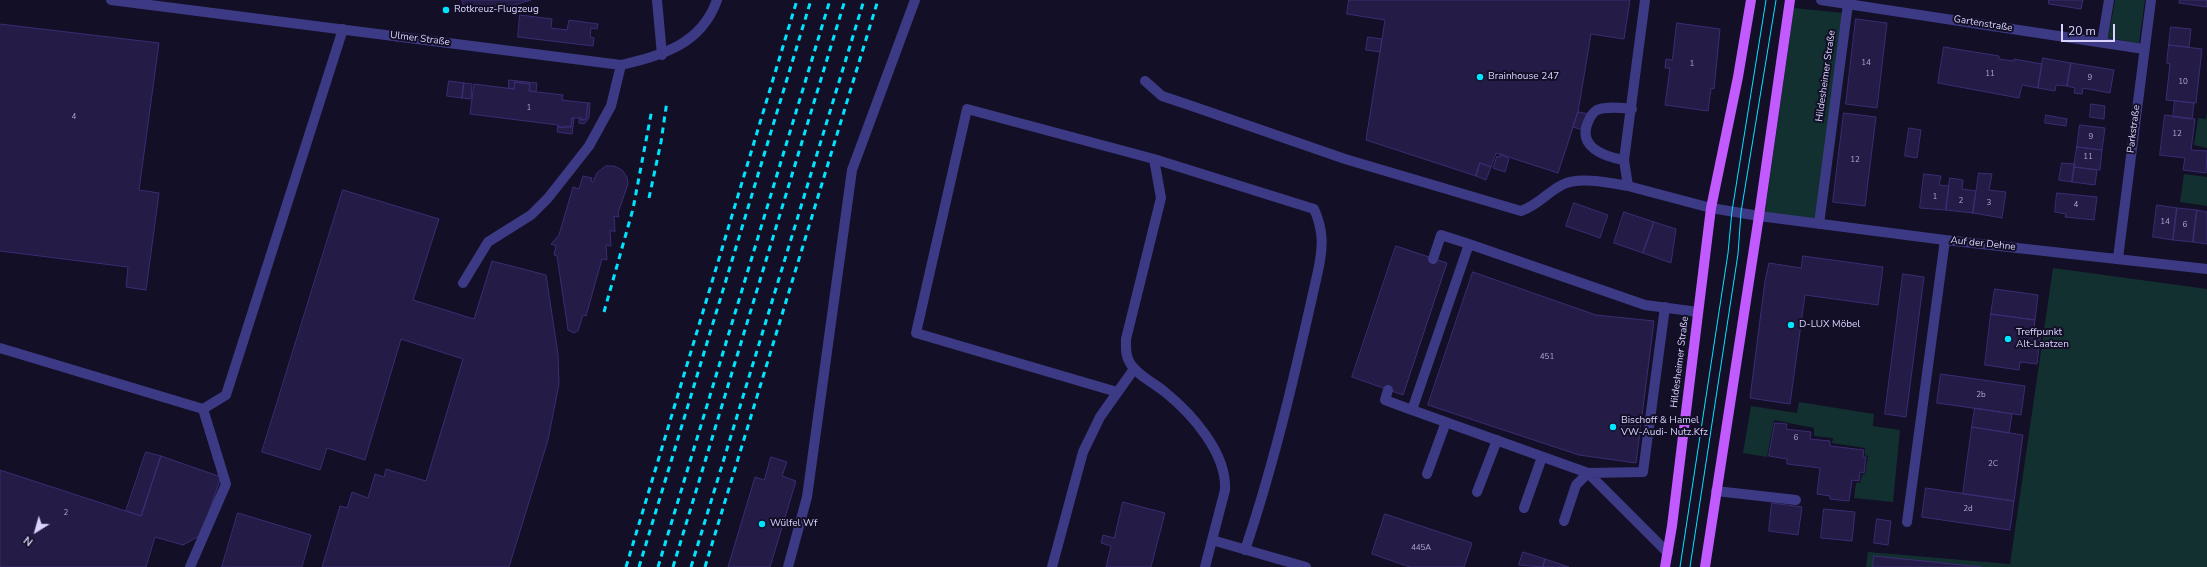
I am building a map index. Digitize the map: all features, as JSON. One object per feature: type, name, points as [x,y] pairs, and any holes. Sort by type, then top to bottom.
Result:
[{"type":"main road","name":"Hildesheimer Straße","points":[[1665,567],[1711,208],[1738,77],[1751,0]]},
{"type":"main road","points":[[1705,567],[1760,216],[1790,0]]},
{"type":"street","name":"Ulmer Straße","points":[[111,0],[188,4],[343,29],[621,65],[662,55],[693,36],[713,13],[717,0]]},
{"type":"street","points":[[657,0],[662,55]]},
{"type":"street","points":[[788,567],[807,497],[852,170],[915,0]]},
{"type":"street","points":[[1628,186],[1624,160],[1632,109],[1645,0]]},
{"type":"street","name":"Gartenstraße","points":[[1821,0],[2144,49]]},
{"type":"street","points":[[2102,42],[2109,0]]},
{"type":"street","name":"Parkstraße","points":[[2118,258],[2151,0]]},
{"type":"street","name":"Hildesheimer Straße","points":[[1819,224],[1848,4]]},
{"type":"street","points":[[0,348],[203,409],[226,394],[343,29]]},
{"type":"street","points":[[463,283],[488,242],[531,215],[548,198],[589,146],[611,106],[621,65]]},
{"type":"street","points":[[1145,81],[1162,96],[1345,159],[1521,211],[1536,205],[1563,184],[1596,180],[1628,186],[1711,208],[1760,216]]},
{"type":"street","points":[[1624,160],[1602,155],[1591,147],[1586,139],[1585,128],[1591,116],[1597,110],[1608,108],[1632,109]]},
{"type":"street","points":[[1117,392],[916,333],[966,109],[1154,159],[1314,209],[1321,224],[1322,250],[1288,408],[1266,487],[1245,550]]},
{"type":"street","points":[[1154,159],[1161,198],[1126,339],[1128,361],[1134,369],[1166,393],[1187,413],[1207,437],[1226,476],[1225,490],[1205,567]]},
{"type":"street","name":"Auf der Dehne","points":[[1760,216],[1945,240],[2207,269]]},
{"type":"street","points":[[1433,259],[1441,235],[1645,305],[1698,312]]},
{"type":"street","points":[[1907,522],[1945,240]]},
{"type":"street","points":[[1412,410],[1469,244]]},
{"type":"street","points":[[1388,390],[1385,400],[1588,474],[1643,472],[1665,308]]},
{"type":"street","points":[[1052,567],[1083,452],[1100,417],[1134,369]]},
{"type":"street","points":[[190,567],[226,484],[203,409]]},
{"type":"street","points":[[1427,474],[1446,422]]},
{"type":"street","points":[[1477,492],[1497,440]]},
{"type":"street","points":[[1524,508],[1542,457]]},
{"type":"street","points":[[1564,521],[1576,485],[1588,474]]},
{"type":"street","points":[[1588,474],[1668,553]]},
{"type":"street","points":[[1716,491],[1796,500]]},
{"type":"street","points":[[1212,540],[1306,567]]},
{"type":"green space","points":[[2115,0],[2145,0],[2139,43],[2108,38]]},
{"type":"green space","points":[[1794,8],[1844,13],[1816,220],[1765,212]]},
{"type":"green space","points":[[2207,111],[2207,148],[2194,145],[2198,118],[2206,119]]},
{"type":"green space","points":[[2184,174],[2207,177],[2207,206],[2180,202]]},
{"type":"green space","points":[[2053,268],[2207,289],[2207,567],[1866,567],[1868,552],[2010,564]]},
{"type":"green space","points":[[1799,402],[1874,414],[1873,426],[1900,430],[1893,502],[1854,498],[1856,483],[1860,483],[1862,475],[1865,474],[1868,456],[1865,455],[1865,448],[1832,443],[1833,438],[1814,436],[1814,428],[1774,420],[1767,457],[1743,453],[1751,406],[1797,413]]},
{"type":"building","points":[[462,0],[531,0],[498,10],[464,7]]},
{"type":"building","name":"Brainhouse 247","points":[[1349,0],[1630,0],[1624,39],[1591,34],[1578,112],[1558,173],[1496,153],[1491,167],[1480,163],[1476,176],[1366,140],[1385,20],[1347,14]]},
{"type":"building","points":[[2049,0],[2083,0],[2081,9],[2049,4]]},
{"type":"building","points":[[2180,0],[2207,0],[2207,7],[2179,3]]},
{"type":"building","points":[[520,15],[552,19],[551,28],[567,30],[569,20],[598,24],[597,29],[591,28],[590,37],[594,38],[593,46],[518,37]]},
{"type":"building","points":[[1856,19],[1887,23],[1877,108],[1846,104]]},
{"type":"building","points":[[1677,23],[1720,29],[1714,89],[1711,88],[1708,111],[1665,105],[1670,68],[1665,68],[1666,59],[1672,60]]},
{"type":"building","points":[[0,24],[159,43],[139,190],[159,193],[146,290],[126,287],[128,267],[0,251]]},
{"type":"building","points":[[2171,27],[2191,29],[2189,47],[2169,45]]},
{"type":"building","points":[[1368,37],[1382,39],[1380,52],[1366,50]]},
{"type":"building","points":[[2169,45],[2202,49],[2196,103],[2166,100],[2170,64],[2167,63]]},
{"type":"building","points":[[1944,47],[1999,56],[1999,59],[2014,61],[2014,59],[2042,64],[2038,88],[2022,85],[2019,98],[1938,83]]},
{"type":"building","points":[[2043,58],[2071,63],[2067,86],[2056,85],[2055,91],[2038,88]]},
{"type":"building","points":[[2071,63],[2114,70],[2110,93],[2083,88],[2082,94],[2074,93],[2075,88],[2067,86]]},
{"type":"building","points":[[509,80],[537,83],[536,92],[529,91],[530,84],[515,82],[514,89],[509,88]]},
{"type":"building","points":[[449,81],[464,83],[462,98],[447,96]]},
{"type":"building","points":[[515,82],[530,84],[529,91],[563,95],[562,100],[588,103],[586,119],[581,120],[581,118],[572,118],[571,127],[566,126],[566,128],[559,127],[558,125],[470,114],[474,84],[514,89]]},
{"type":"building","points":[[464,83],[472,84],[471,99],[462,98]]},
{"type":"building","points":[[2175,101],[2194,103],[2192,119],[2173,117]]},
{"type":"building","points":[[588,103],[590,103],[589,118],[584,124],[579,123],[579,118],[581,118],[581,120],[586,119]]},
{"type":"building","points":[[2091,104],[2105,106],[2104,119],[2090,117]]},
{"type":"building","points":[[1578,112],[1590,114],[1586,131],[1573,127]]},
{"type":"building","points":[[1844,113],[1876,117],[1865,206],[1833,202]]},
{"type":"building","points":[[2046,115],[2067,119],[2066,126],[2045,123]]},
{"type":"building","points":[[2165,115],[2195,119],[2191,150],[2207,151],[2206,173],[2183,170],[2185,158],[2160,155]]},
{"type":"building","points":[[572,118],[574,119],[572,134],[557,132],[558,125],[559,127],[571,127]]},
{"type":"building","points":[[2080,125],[2105,128],[2102,150],[2077,147]]},
{"type":"building","points":[[1909,128],[1921,130],[1917,158],[1905,156]]},
{"type":"building","points":[[2077,147],[2102,150],[2100,170],[2074,167]]},
{"type":"building","points":[[1501,154],[1509,159],[1505,172],[1493,168],[1497,156],[1500,157]]},
{"type":"building","points":[[1480,163],[1491,167],[1486,180],[1476,176]]},
{"type":"building","points":[[2062,163],[2075,164],[2072,182],[2059,180]]},
{"type":"building","points":[[606,166],[614,166],[622,170],[627,177],[628,184],[618,213],[619,217],[614,216],[615,232],[610,230],[611,246],[606,245],[607,260],[602,259],[586,316],[583,315],[578,331],[574,333],[568,330],[557,256],[554,255],[556,246],[551,244],[559,235],[573,187],[579,189],[583,176],[592,178],[591,181],[593,182],[597,173]]},
{"type":"building","points":[[2074,167],[2097,170],[2095,185],[2072,182]]},
{"type":"building","points":[[1979,173],[1992,174],[1989,190],[2006,192],[2002,218],[1973,213]]},
{"type":"building","points":[[1924,174],[1941,176],[1939,185],[1949,186],[1946,210],[1920,208]]},
{"type":"building","points":[[1950,178],[1963,180],[1962,189],[1976,191],[1973,213],[1946,210]]},
{"type":"building","points":[[343,190],[439,219],[413,300],[474,319],[492,261],[546,275],[558,354],[559,384],[548,440],[509,567],[322,567],[340,506],[347,508],[352,492],[368,498],[375,474],[384,477],[386,469],[426,481],[463,359],[401,339],[365,460],[327,448],[320,470],[262,452]]},
{"type":"building","points":[[2057,193],[2097,197],[2094,220],[2065,217],[2066,214],[2055,212]]},
{"type":"building","points":[[1574,203],[1608,215],[1600,238],[1566,226]]},
{"type":"building","points":[[2157,205],[2177,208],[2173,240],[2153,237]]},
{"type":"building","points":[[2177,208],[2197,210],[2193,242],[2173,240]]},
{"type":"building","points":[[2197,210],[2207,212],[2207,244],[2193,242]]},
{"type":"building","points":[[1624,212],[1654,222],[1643,253],[1614,243]]},
{"type":"building","points":[[1654,222],[1676,229],[1671,263],[1643,253]]},
{"type":"building","points":[[1396,246],[1447,263],[1403,395],[1352,377]]},
{"type":"building","points":[[1803,256],[1883,267],[1878,305],[1805,295],[1790,404],[1750,398],[1765,281],[1769,263],[1801,268]]},
{"type":"building","points":[[1473,272],[1596,315],[1654,321],[1636,463],[1579,455],[1428,405]]},
{"type":"building","points":[[1903,274],[1924,277],[1906,417],[1885,414]]},
{"type":"building","points":[[1995,289],[2038,295],[2035,320],[1991,314]]},
{"type":"building","points":[[1991,314],[2035,320],[2034,329],[2041,330],[2037,364],[2020,362],[2019,370],[1985,365]]},
{"type":"building","points":[[1941,374],[2025,386],[2021,415],[1937,403]]},
{"type":"building","points":[[1975,408],[2012,414],[2009,433],[1972,427]]},
{"type":"building","points":[[1775,423],[1787,424],[1786,429],[1811,432],[1810,439],[1830,441],[1830,446],[1864,450],[1863,457],[1866,457],[1864,473],[1860,472],[1859,481],[1852,480],[1849,501],[1830,499],[1830,496],[1817,494],[1820,468],[1787,464],[1787,459],[1769,456]]},
{"type":"building","points":[[1972,427],[2023,435],[2014,501],[1963,494]]},
{"type":"building","points":[[146,452],[161,456],[141,516],[126,511]]},
{"type":"building","points":[[161,456],[221,477],[201,535],[183,545],[155,537],[146,567],[0,567],[0,470],[141,516]]},
{"type":"building","name":"Wülfel Wf","points":[[771,457],[787,462],[782,476],[796,481],[770,567],[728,567],[755,477],[764,480]]},
{"type":"building","points":[[1926,488],[2014,501],[2010,530],[1922,517]]},
{"type":"building","points":[[1123,502],[1165,513],[1151,567],[1106,567],[1111,546],[1101,543],[1103,535],[1114,538]]},
{"type":"building","points":[[1772,503],[1802,507],[1798,535],[1769,531]]},
{"type":"building","points":[[1824,509],[1855,512],[1852,541],[1821,538]]},
{"type":"building","points":[[238,513],[311,535],[302,567],[222,567]]},
{"type":"building","points":[[1385,514],[1472,543],[1464,567],[1410,567],[1372,554]]},
{"type":"building","points":[[1877,519],[1891,521],[1888,545],[1874,543]]},
{"type":"building","points":[[1523,552],[1545,559],[1543,567],[1519,565]]},
{"type":"building","points":[[1874,556],[1982,567],[1873,567]]},
{"type":"building","points":[[1545,559],[1569,567],[1543,567]]},
{"type":"tram line","points":[[1680,567],[1728,253],[1732,211],[1766,0]]},
{"type":"tram line","points":[[1690,567],[1738,254],[1741,212],[1776,0]]},
{"type":"railway","points":[[626,567],[797,0]]},
{"type":"railway","points":[[639,567],[811,0]]},
{"type":"railway","points":[[658,567],[830,0]]},
{"type":"railway","points":[[673,567],[845,0]]},
{"type":"railway","points":[[691,567],[864,0]]},
{"type":"railway","points":[[705,567],[878,0]]},
{"type":"railway","points":[[649,198],[661,142],[667,101]]},
{"type":"railway","points":[[604,312],[633,209],[652,109]]},
{"type":"place","name":"Rotkreuz-Flugzeug","points":[[446,10]]},
{"type":"place","name":"Brainhouse 247","points":[[1480,77]]},
{"type":"place","name":"D-LUX Möbel","points":[[1791,325]]},
{"type":"place","name":"Treffpunkt Alt-Laatzen","points":[[2008,339]]},
{"type":"place","name":"Bischoff & Hamel VW-Audi- Nutz.Kfz","points":[[1613,427]]},
{"type":"place","name":"Wülfel Wf","points":[[762,524]]}]
